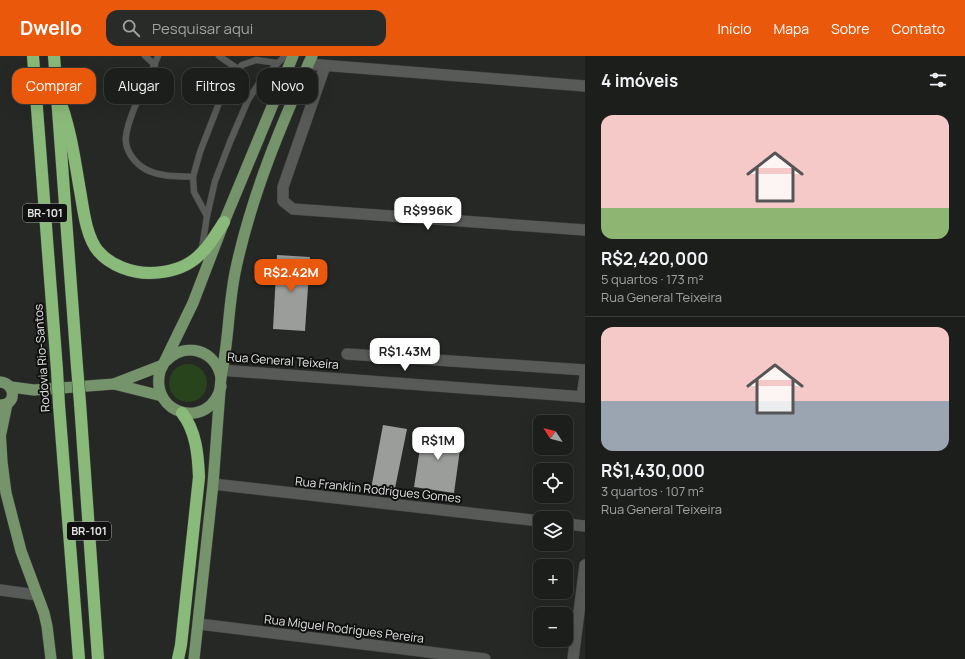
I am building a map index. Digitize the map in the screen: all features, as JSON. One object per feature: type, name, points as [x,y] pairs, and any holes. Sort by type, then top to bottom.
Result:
[{"type":"highway","name":"Rodovia Rio-Santos","points":[[33,56],[79,659]]},
{"type":"highway","name":"BR-101","points":[[54,56],[55,68]]},
{"type":"highway","name":"BR-101","points":[[58,104],[100,656]]},
{"type":"highway","points":[[61,104],[69,129],[89,233],[98,251],[106,259],[133,271],[147,273],[179,268],[188,264],[201,254],[212,241],[224,222]]},
{"type":"highway","points":[[178,659],[182,637],[199,477],[196,442],[188,420],[182,412]]},
{"type":"main road","points":[[293,56],[224,222],[193,303],[160,371],[158,381],[162,396],[172,408],[182,412],[197,412],[207,408],[218,396],[236,270],[248,218],[264,168],[310,60]]},
{"type":"main road","points":[[114,384],[164,363],[178,352],[194,350],[209,356],[216,363],[221,376],[213,484],[194,659]]},
{"type":"main road","points":[[51,659],[47,626],[21,551],[6,493],[0,431],[5,391],[114,384],[162,396]]},
{"type":"street","points":[[310,60],[325,66],[585,86]]},
{"type":"street","points":[[325,66],[283,187],[283,201],[293,209],[300,211],[585,230]]},
{"type":"street","name":"Rua General Teixeira","points":[[347,354],[585,370]]},
{"type":"street","name":"Rua General Teixeira","points":[[221,376],[584,397]]},
{"type":"street","points":[[584,397],[585,376]]},
{"type":"street","name":"Rua Franklin Rodrigues Gomes","points":[[213,484],[533,520]]},
{"type":"street","points":[[573,525],[585,526]]},
{"type":"street","points":[[573,659],[585,565]]},
{"type":"street","points":[[0,590],[37,595]]},
{"type":"street","name":"Rua Miguel Rodrigues Pereira","points":[[199,624],[485,659]]},
{"type":"lane","points":[[145,56],[155,65]]},
{"type":"lane","points":[[158,56],[132,116],[126,136],[128,150],[137,164],[148,171],[169,176],[193,177]]},
{"type":"lane","points":[[219,56],[237,68]]},
{"type":"lane","points":[[201,254],[207,216],[215,181],[230,142],[248,100],[261,80],[285,56]]},
{"type":"lane","points":[[239,68],[242,65],[256,60],[277,63]]},
{"type":"lane","points":[[207,216],[194,192],[193,177],[200,152],[219,104]]},
{"type":"green space","points":[[188,364],[198,367],[204,373],[207,383],[204,393],[198,399],[188,402],[178,399],[172,393],[169,383],[172,373],[178,367]]},
{"type":"building","points":[[277,255],[310,257],[305,331],[273,329]]},
{"type":"building","points":[[383,425],[407,429],[394,493],[371,489]]},
{"type":"building","points":[[423,429],[462,435],[454,493],[414,487]]}]
